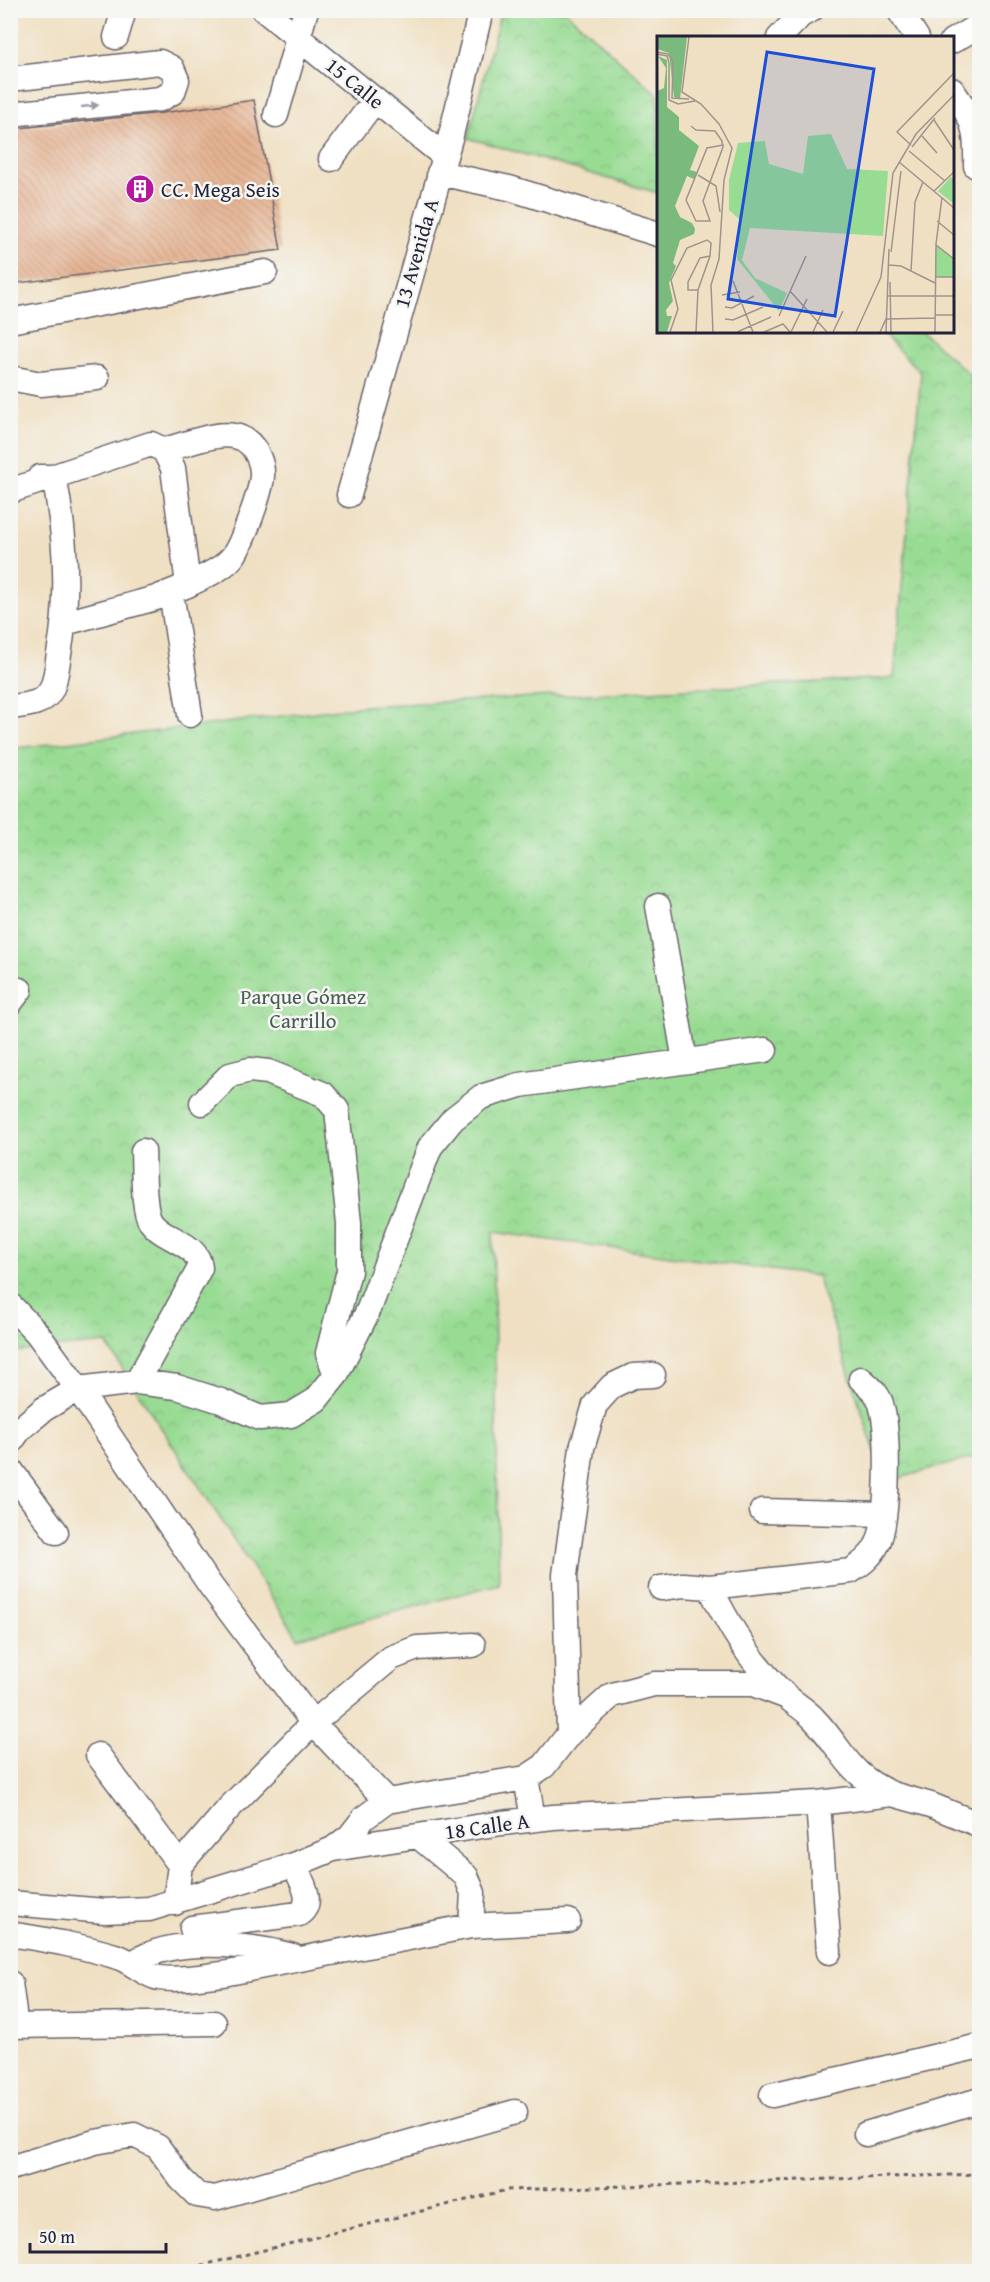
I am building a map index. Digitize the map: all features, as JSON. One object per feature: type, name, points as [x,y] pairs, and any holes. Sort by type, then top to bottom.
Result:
[{"type":"street","points":[[116,37],[124,10]]},
{"type":"street","name":"15 Calle","points":[[264,10],[375,100],[442,165],[657,234]]},
{"type":"street","points":[[276,115],[306,10]]},
{"type":"street","name":"13 Avenida A","points":[[349,495],[442,165],[481,10]]},
{"type":"street","points":[[781,36],[801,15],[811,10]]},
{"type":"street","points":[[899,10],[916,36]]},
{"type":"street","points":[[954,40],[980,25]]},
{"type":"street","points":[[10,79],[160,62],[172,68],[177,80],[173,92],[161,99],[10,114]]},
{"type":"street","points":[[46,111],[53,93],[48,75]]},
{"type":"street","points":[[954,93],[974,121],[977,134],[976,166]]},
{"type":"street","points":[[331,159],[375,100]]},
{"type":"street","points":[[10,321],[265,272]]},
{"type":"street","points":[[10,378],[41,384],[97,378]]},
{"type":"street","points":[[65,623],[179,588],[218,568],[233,556],[246,531],[262,476],[258,457],[252,445],[240,437],[220,436],[164,450]]},
{"type":"street","points":[[10,491],[140,446],[151,444],[164,450],[173,468],[179,588],[190,715]]},
{"type":"street","points":[[10,479],[54,477]]},
{"type":"street","points":[[10,707],[37,704],[51,691],[65,623],[67,568],[54,477]]},
{"type":"street","points":[[658,906],[685,1061]]},
{"type":"street","points":[[10,1443],[21,1428],[44,1409],[78,1389],[137,1382],[177,1387],[221,1401],[260,1418],[291,1415],[316,1400],[336,1375],[369,1309],[430,1147],[453,1119],[481,1097],[520,1085],[765,1050]]},
{"type":"street","points":[[202,1103],[230,1075],[250,1070],[268,1071],[323,1094],[337,1110],[349,1242],[349,1271],[328,1353],[336,1375]]},
{"type":"street","points":[[137,1382],[200,1269],[200,1260],[194,1251],[150,1221],[146,1209],[144,1151]]},
{"type":"street","points":[[10,1305],[37,1333],[78,1389],[210,1585],[313,1723],[387,1801]]},
{"type":"street","points":[[569,1734],[565,1575],[582,1448],[595,1405],[612,1386],[633,1376],[653,1375]]},
{"type":"street","points":[[661,1588],[684,1585],[710,1587],[851,1571],[867,1559],[878,1544],[887,1489],[882,1407],[873,1389],[861,1379]]},
{"type":"street","points":[[10,1469],[56,1532]]},
{"type":"street","points":[[762,1511],[883,1514]]},
{"type":"street","points":[[710,1587],[726,1621],[757,1664],[785,1696],[814,1719],[848,1766],[872,1785],[892,1794]]},
{"type":"street","points":[[175,1903],[180,1865],[229,1808],[313,1723],[392,1658],[417,1648],[472,1645]]},
{"type":"street","points":[[333,1849],[350,1836],[364,1818],[387,1801],[526,1778],[544,1766],[569,1734],[612,1695],[654,1684],[753,1684],[785,1696]]},
{"type":"street","points":[[98,1755],[180,1865]]},
{"type":"street","points":[[526,1778],[533,1819]]},
{"type":"street","name":"18 Calle A","points":[[10,1903],[105,1911],[149,1909],[175,1903],[208,1889],[294,1865],[333,1849],[533,1819],[818,1803],[892,1794],[974,1822]]},
{"type":"street","points":[[818,1803],[829,1952]]},
{"type":"street","points":[[418,1836],[466,1876],[473,1893],[471,1926]]},
{"type":"street","points":[[192,1928],[299,1914],[306,1909],[308,1901],[294,1865]]},
{"type":"street","points":[[10,1934],[80,1946],[133,1963],[164,1948],[250,1947],[301,1958],[471,1926],[568,1921]]},
{"type":"street","points":[[10,1983],[14,2012],[11,2026],[214,2023]]},
{"type":"street","points":[[772,2095],[980,2046]]},
{"type":"street","points":[[866,2134],[980,2100]]},
{"type":"street","points":[[10,2168],[95,2142],[134,2134],[158,2147],[181,2179],[197,2195],[215,2198],[515,2112]]},
{"type":"path","points":[[175,2271],[507,2190],[980,2174]]},
{"type":"green space","points":[[501,11],[565,11],[657,94],[657,193],[468,138]]},
{"type":"green space","name":"Parque Gómez Carrillo","points":[[882,333],[923,333],[970,375],[980,455],[979,1456],[885,1482],[817,1276],[493,1232],[499,1584],[298,1638],[106,1343],[11,1352],[10,749],[364,706],[894,678],[921,373]]},
{"type":"building","name":"CC. Mega Seis","points":[[254,100],[281,250],[10,284],[10,129],[162,113]]},
{"type":"place","name":"CC. Mega Seis","points":[[140,189]]}]
